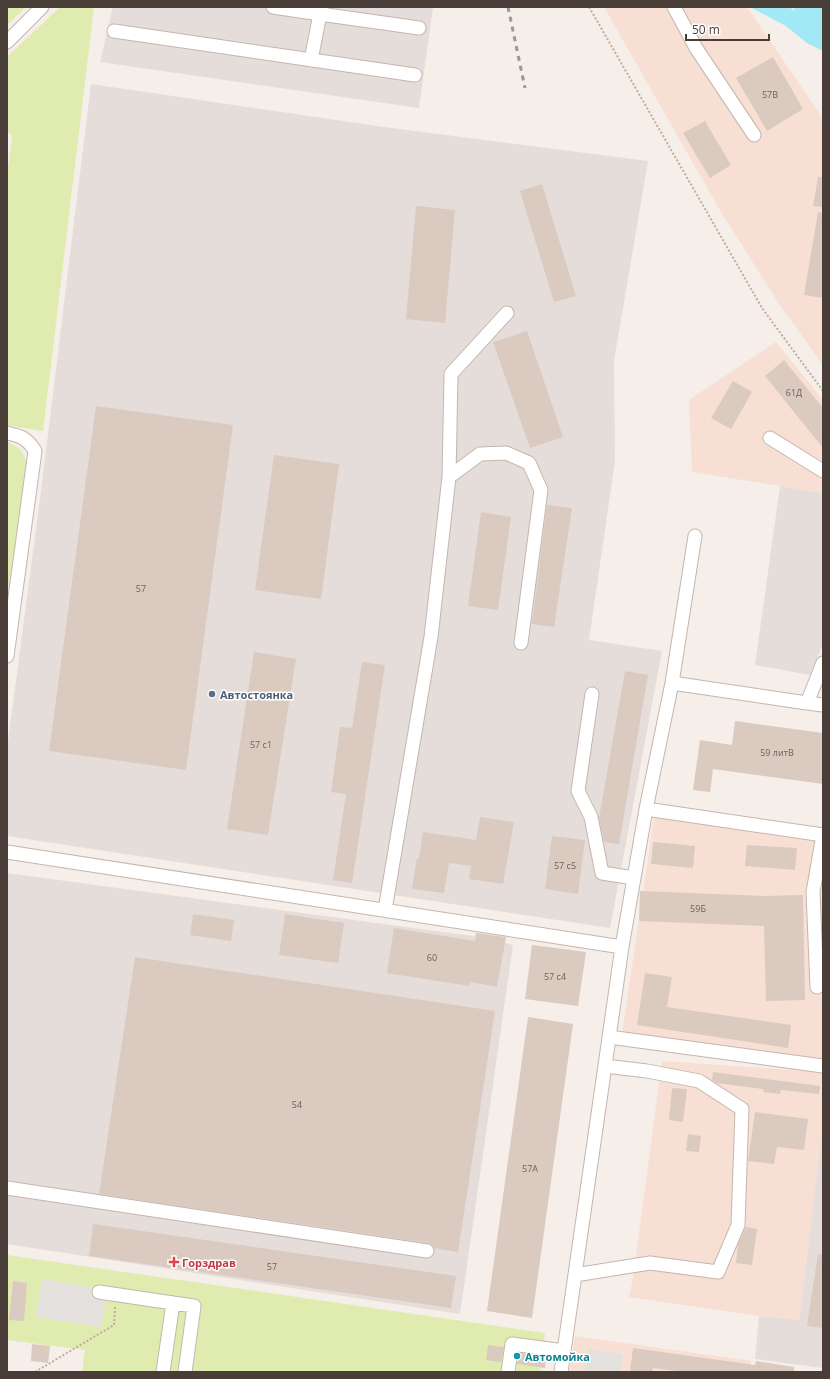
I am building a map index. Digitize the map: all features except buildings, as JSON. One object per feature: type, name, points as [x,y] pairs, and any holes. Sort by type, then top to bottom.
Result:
[{"type":"street","points":[[7,42],[42,7]]},
{"type":"street","points":[[274,7],[321,10],[419,28]]},
{"type":"street","points":[[674,7],[696,48],[754,135]]},
{"type":"street","points":[[311,60],[321,10]]},
{"type":"street","points":[[114,31],[415,75]]},
{"type":"street","points":[[385,910],[431,637],[449,477],[451,374],[508,313]]},
{"type":"street","points":[[7,433],[18,435],[28,441],[35,451],[11,594],[7,656]]},
{"type":"street","points":[[770,438],[823,471]]},
{"type":"street","points":[[449,477],[480,454],[506,453],[529,462],[541,490],[521,643]]},
{"type":"street","points":[[561,1372],[622,947],[646,809],[672,683],[695,536]]},
{"type":"street","points":[[807,703],[823,663]]},
{"type":"street","points":[[672,683],[823,705]]},
{"type":"street","points":[[592,694],[578,791],[591,817],[602,873],[634,878]]},
{"type":"street","points":[[646,809],[823,834],[813,892],[817,987]]},
{"type":"street","points":[[7,852],[622,947]]},
{"type":"street","points":[[609,1037],[823,1066]]},
{"type":"street","points":[[575,1274],[650,1263],[718,1272],[738,1225],[742,1109],[699,1081],[647,1071],[605,1066]]},
{"type":"street","points":[[7,1188],[428,1251]]},
{"type":"street","points":[[99,1292],[194,1306],[185,1372]]},
{"type":"street","points":[[163,1372],[173,1304]]},
{"type":"street","points":[[508,1372],[512,1344],[564,1351]]},
{"type":"path","points":[[589,7],[762,308],[823,391]]},
{"type":"path","points":[[35,1372],[114,1325],[116,1295]]},
{"type":"shaded area","points":[[113,7],[433,7],[419,108],[100,62]]},
{"type":"shaded area","points":[[604,7],[747,7],[823,119],[823,365],[779,304],[718,207]]},
{"type":"shaded area","points":[[91,84],[384,127],[648,161],[614,361],[615,461],[589,640],[662,651],[610,928],[7,836],[7,749],[41,491]]},
{"type":"shaded area","points":[[776,342],[823,400],[823,493],[692,472],[689,400]]},
{"type":"shaded area","points":[[780,486],[823,493],[823,644],[810,675],[755,665]]},
{"type":"shaded area","points":[[654,817],[823,839],[823,1059],[622,1035]]},
{"type":"shaded area","points":[[7,873],[480,937],[513,945],[460,1314],[7,1244]]},
{"type":"shaded area","points":[[662,1061],[823,1072],[823,1124],[799,1320],[759,1316],[629,1297],[633,1278]]},
{"type":"shaded area","points":[[823,1124],[823,1368],[755,1359],[759,1316],[799,1320]]},
{"type":"shaded area","points":[[42,1279],[107,1290],[101,1327],[36,1317]]},
{"type":"shaded area","points":[[575,1336],[751,1361],[749,1372],[570,1372]]},
{"type":"shaded area","points":[[588,1349],[623,1354],[620,1372],[585,1372]]},
{"type":"green space","points":[[7,7],[26,7],[7,25]]},
{"type":"green space","points":[[60,7],[94,7],[43,431],[7,425],[7,177],[12,136],[7,130],[7,57]]},
{"type":"green space","points":[[7,442],[21,450],[27,464],[11,586],[7,585]]},
{"type":"green space","points":[[7,1255],[545,1333],[540,1372],[82,1372],[85,1350],[7,1340]]},
{"type":"water","points":[[750,7],[789,7],[819,23],[823,10],[823,51],[807,43],[786,26]]},
{"type":"waterway","points":[[804,7],[823,19]]},
{"type":"railway","points":[[508,7],[525,88]]},
{"type":"place","name":"Автостоянка","points":[[212,694]]},
{"type":"place","name":"Горздрав","points":[[174,1262]]},
{"type":"place","name":"Автомойка","points":[[517,1356]]}]
